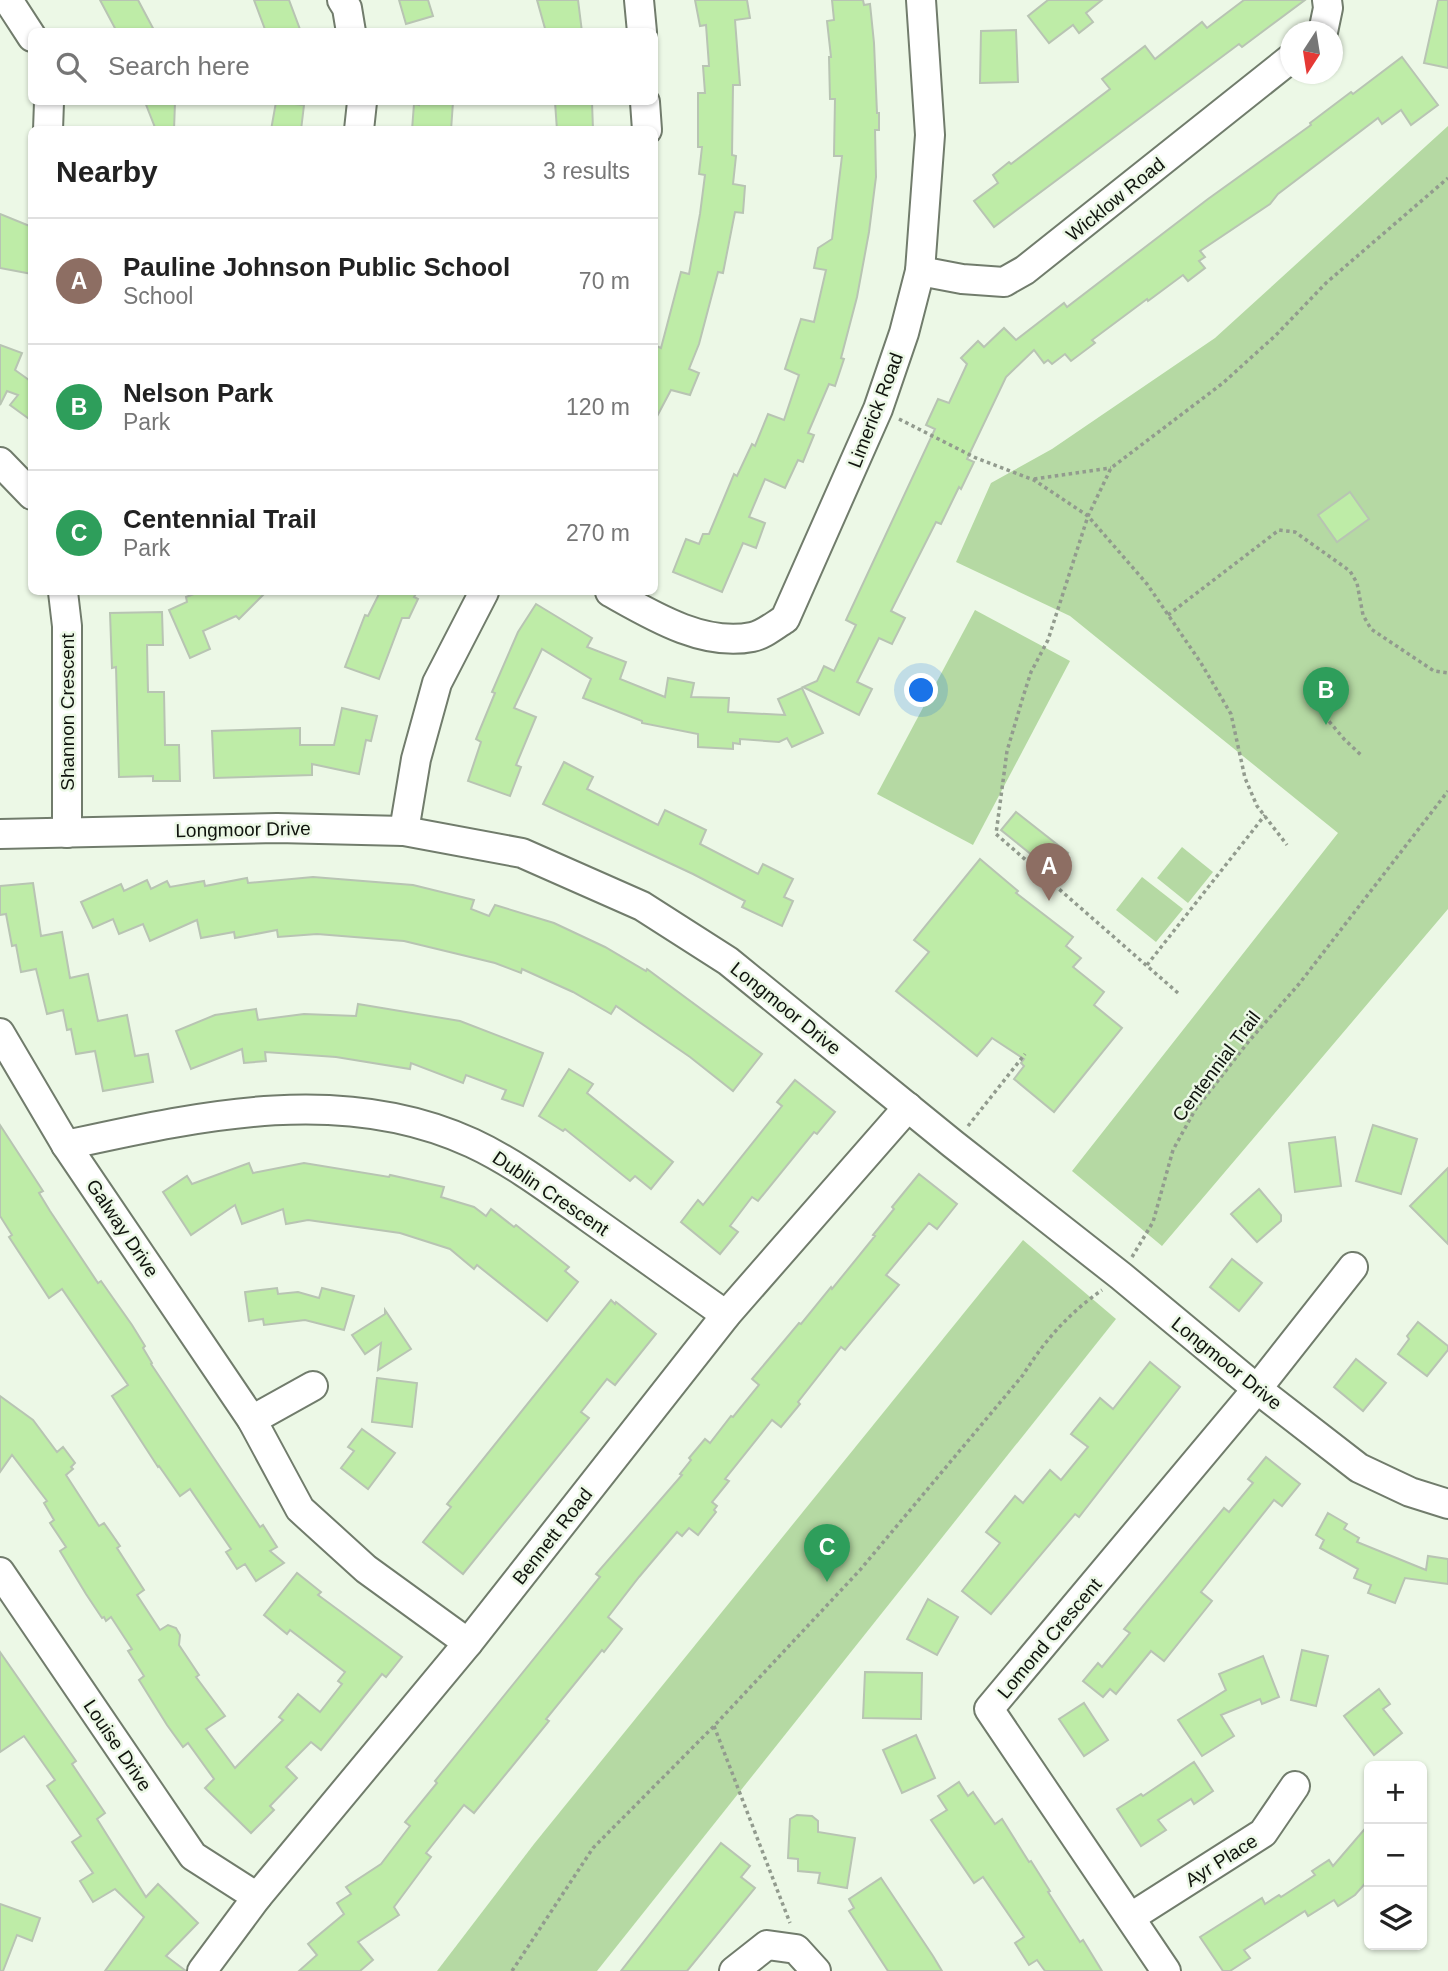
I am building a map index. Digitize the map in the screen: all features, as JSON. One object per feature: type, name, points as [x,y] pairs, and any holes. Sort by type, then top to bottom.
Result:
[{"type":"street","points":[[8,0],[28,31]]},
{"type":"street","points":[[342,0],[350,28]]},
{"type":"street","points":[[639,0],[642,28]]},
{"type":"street","name":"Limerick Road","points":[[616,595],[700,636],[724,640],[754,637],[785,619],[878,409],[904,333],[920,271],[930,135],[921,0]]},
{"type":"street","points":[[1325,21],[1327,0]]},
{"type":"street","name":"Wicklow Road","points":[[920,271],[962,279],[1004,282],[1026,270],[1280,67]]},
{"type":"street","points":[[48,126],[49,105]]},
{"type":"street","points":[[359,126],[362,105]]},
{"type":"street","points":[[645,105],[647,126]]},
{"type":"street","points":[[0,462],[28,491]]},
{"type":"street","name":"Shannon Crescent","points":[[63,595],[67,626],[67,832]]},
{"type":"street","points":[[404,831],[416,759],[437,683],[482,595]]},
{"type":"street","name":"Longmoor Drive","points":[[0,834],[277,828],[404,831],[522,853],[642,906],[728,961],[1121,1276],[1256,1389],[1359,1468],[1410,1492],[1448,1504]]},
{"type":"street","name":"Galway Drive","points":[[0,1033],[66,1144],[252,1420],[300,1509],[366,1569],[468,1643]]},
{"type":"street","name":"Bennett Road","points":[[202,1971],[257,1897],[468,1643],[726,1315],[908,1107]]},
{"type":"street","name":"Dublin Crescent","points":[[66,1144],[167,1123],[260,1110],[336,1108],[415,1122],[472,1143],[528,1174],[726,1315]]},
{"type":"street","points":[[1256,1389],[1353,1268]]},
{"type":"street","points":[[252,1420],[313,1386]]},
{"type":"street","name":"Lomond Crescent","points":[[1166,1971],[989,1709],[1256,1389]]},
{"type":"street","name":"Louise Drive","points":[[0,1572],[192,1856],[257,1897]]},
{"type":"street","name":"Ayr Place","points":[[1131,1917],[1263,1833],[1295,1786]]},
{"type":"street","points":[[734,1971],[767,1945],[796,1949],[816,1971]]},
{"type":"path","points":[[1178,993],[996,834],[1007,751],[1031,672],[1048,640],[1088,516],[1111,468],[1223,383],[1276,335],[1326,283],[1448,178]]},
{"type":"path","points":[[878,409],[976,458],[1031,479],[1088,516],[1147,583],[1201,663],[1231,713],[1245,778],[1257,806],[1287,845]]},
{"type":"path","points":[[1031,479],[1111,468]]},
{"type":"path","points":[[1168,615],[1279,530],[1295,532],[1350,571],[1357,583],[1363,615],[1371,629],[1434,671],[1448,673]]},
{"type":"path","points":[[1311,700],[1344,739],[1363,756]]},
{"type":"path","name":"Centennial Trail","points":[[512,1971],[593,1848],[714,1727],[860,1570],[1023,1375],[1042,1344],[1080,1306],[1121,1276],[1153,1222],[1173,1150],[1195,1110],[1249,1041],[1299,984],[1448,791]]},
{"type":"path","points":[[1147,965],[1265,815]]},
{"type":"path","points":[[953,1144],[1025,1054]]},
{"type":"path","points":[[714,1727],[788,1914],[796,1949]]},
{"type":"green space","points":[[1448,126],[1448,909],[1162,1246],[1072,1171],[1338,833],[1070,616],[956,562],[991,483],[1052,449],[1215,338]]},
{"type":"green space","points":[[975,610],[1070,661],[973,845],[877,794]]},
{"type":"green space","points":[[1182,847],[1213,872],[1188,903],[1157,878]]},
{"type":"green space","points":[[1142,877],[1183,909],[1156,942],[1116,910]]},
{"type":"green space","points":[[1023,1240],[1116,1319],[597,1971],[437,1971],[534,1844]]},
{"type":"building","points":[[100,0],[138,0],[153,28],[115,28]]},
{"type":"building","points":[[254,0],[289,0],[300,28],[264,28]]},
{"type":"building","points":[[399,0],[428,0],[433,16],[406,24]]},
{"type":"building","points":[[537,0],[578,0],[582,28],[545,28]]},
{"type":"building","points":[[695,0],[747,0],[750,18],[735,20],[740,85],[733,85],[732,155],[736,156],[733,184],[745,186],[743,213],[735,212],[723,273],[718,272],[699,344],[689,369],[699,373],[690,395],[671,390],[658,414],[658,347],[661,348],[681,272],[689,274],[705,175],[699,174],[702,147],[698,147],[698,93],[705,93],[703,66],[709,66],[706,25],[700,26]]},
{"type":"building","points":[[832,0],[863,0],[864,5],[870,4],[874,43],[879,113],[879,130],[875,130],[876,177],[857,297],[841,358],[844,359],[835,386],[829,384],[808,433],[814,435],[803,462],[798,460],[785,488],[765,479],[749,517],[765,523],[756,548],[743,543],[722,592],[673,572],[686,539],[699,544],[703,534],[709,534],[734,474],[737,476],[752,444],[755,446],[768,414],[784,420],[799,375],[785,369],[801,319],[814,322],[826,270],[814,268],[818,248],[832,239],[842,156],[834,156],[835,99],[830,99],[831,57],[827,21],[834,20]]},
{"type":"building","points":[[1048,0],[1102,0],[1086,13],[1093,22],[1079,33],[1073,25],[1049,43],[1028,16]]},
{"type":"building","points":[[1244,0],[1305,0],[1242,47],[1239,44],[994,227],[974,201],[998,183],[993,175],[1110,89],[1102,79],[1145,46],[1155,59],[1202,22],[1207,28]]},
{"type":"building","points":[[1438,0],[1448,0],[1448,68],[1424,63]]},
{"type":"building","points":[[1016,30],[1018,82],[980,83],[981,31]]},
{"type":"building","points":[[1402,57],[1438,105],[1411,125],[1401,110],[1382,124],[1378,118],[1278,194],[1270,204],[1200,251],[1205,257],[1199,261],[1205,268],[1188,281],[1183,275],[1148,301],[1147,299],[1092,340],[1095,343],[1071,361],[1065,354],[1052,364],[1048,360],[1044,363],[1034,350],[1006,377],[967,459],[974,462],[961,489],[959,487],[941,524],[936,522],[891,611],[905,618],[892,644],[879,638],[857,682],[872,689],[859,715],[803,687],[817,681],[824,666],[834,671],[856,625],[846,620],[935,429],[926,425],[938,399],[949,403],[967,364],[961,358],[978,341],[984,347],[1004,328],[1016,340],[1064,303],[1067,307],[1208,199],[1311,125],[1310,123],[1351,92],[1353,94]]},
{"type":"building","points":[[146,105],[175,105],[174,126],[154,126]]},
{"type":"building","points":[[275,105],[304,105],[301,126],[272,126]]},
{"type":"building","points":[[414,105],[453,105],[451,126],[412,126]]},
{"type":"building","points":[[555,105],[592,105],[593,126],[557,126]]},
{"type":"building","points":[[0,214],[28,225],[28,273],[0,268]]},
{"type":"building","points":[[0,345],[22,353],[15,370],[28,379],[28,418],[10,405],[18,395],[7,391],[0,405]]},
{"type":"building","points":[[1350,492],[1369,519],[1337,542],[1318,515]]},
{"type":"building","points":[[263,595],[239,619],[236,616],[203,631],[210,649],[190,658],[169,610],[187,602],[186,597]]},
{"type":"building","points":[[378,595],[415,595],[414,597],[418,599],[409,618],[402,618],[379,679],[345,667],[365,615],[368,616]]},
{"type":"building","points":[[536,604],[592,638],[587,647],[626,662],[620,679],[665,697],[668,678],[694,683],[691,697],[729,698],[728,712],[785,715],[778,699],[802,688],[823,733],[792,747],[787,738],[779,742],[740,739],[740,744],[733,743],[733,749],[698,747],[698,734],[642,723],[583,698],[591,679],[542,649],[514,708],[536,717],[516,765],[521,767],[510,796],[468,781],[481,742],[476,739],[495,693],[492,692],[518,632]]},
{"type":"building","points":[[162,612],[163,645],[147,645],[148,692],[164,692],[165,745],[179,745],[180,781],[153,781],[153,776],[119,777],[116,667],[112,668],[110,613]]},
{"type":"building","points":[[342,708],[377,716],[371,741],[366,740],[359,774],[312,764],[312,775],[214,778],[212,731],[300,728],[300,745],[334,745]]},
{"type":"building","points":[[564,762],[593,777],[587,789],[658,825],[665,810],[706,830],[700,844],[758,874],[763,864],[793,879],[784,897],[793,901],[782,926],[742,907],[745,901],[693,874],[543,804]]},
{"type":"building","points":[[1016,812],[1068,853],[1053,872],[1001,830]]},
{"type":"building","points":[[980,859],[1018,891],[1016,893],[1073,937],[1066,946],[1081,958],[1073,967],[1104,992],[1094,1005],[1122,1028],[1054,1112],[1014,1079],[1024,1066],[1021,1063],[1024,1059],[992,1038],[977,1056],[896,991],[929,952],[914,940]]},
{"type":"building","points":[[313,877],[413,885],[474,900],[471,909],[489,916],[495,905],[554,923],[605,947],[646,971],[647,969],[762,1054],[733,1091],[690,1057],[616,1006],[611,1014],[573,992],[522,969],[521,973],[495,963],[404,941],[317,934],[278,937],[277,930],[235,938],[234,932],[201,938],[197,920],[150,941],[143,924],[119,934],[113,919],[93,928],[81,902],[121,884],[124,891],[147,880],[151,889],[167,881],[170,887],[204,881],[205,886],[247,878],[248,883]]},
{"type":"building","points":[[33,883],[41,936],[62,932],[70,978],[88,974],[98,1021],[127,1015],[135,1056],[148,1054],[153,1082],[103,1091],[95,1051],[76,1054],[71,1029],[67,1030],[63,1010],[47,1014],[36,969],[21,972],[16,945],[12,946],[6,914],[0,915],[0,886]]},
{"type":"building","points":[[358,1004],[460,1021],[543,1053],[523,1106],[502,1099],[506,1090],[466,1075],[463,1083],[411,1063],[410,1069],[336,1057],[265,1052],[266,1061],[244,1063],[242,1049],[191,1069],[176,1031],[215,1015],[256,1009],[258,1020],[304,1014],[356,1016]]},
{"type":"building","points":[[569,1069],[593,1084],[587,1093],[673,1162],[651,1189],[635,1176],[630,1181],[565,1129],[563,1131],[539,1116]]},
{"type":"building","points":[[795,1080],[835,1112],[817,1134],[814,1132],[758,1201],[752,1197],[730,1226],[738,1232],[720,1254],[681,1222],[698,1200],[703,1205],[782,1106],[777,1102]]},
{"type":"building","points":[[0,1125],[43,1191],[39,1193],[50,1211],[98,1283],[101,1281],[132,1325],[145,1346],[143,1348],[151,1364],[260,1527],[263,1525],[277,1547],[270,1551],[284,1563],[256,1581],[245,1564],[237,1569],[226,1552],[231,1549],[190,1489],[180,1496],[158,1467],[112,1396],[128,1385],[62,1289],[49,1298],[9,1237],[12,1235],[0,1216]]},
{"type":"building","points":[[1373,1125],[1417,1139],[1401,1194],[1356,1181]]},
{"type":"building","points":[[1335,1137],[1341,1186],[1295,1192],[1289,1143]]},
{"type":"building","points":[[249,1163],[253,1173],[304,1163],[389,1177],[390,1175],[444,1187],[441,1197],[474,1207],[486,1216],[491,1209],[514,1227],[516,1225],[569,1267],[565,1271],[578,1282],[547,1321],[477,1265],[474,1269],[450,1249],[400,1233],[308,1220],[286,1224],[283,1209],[242,1224],[235,1205],[191,1235],[163,1192],[187,1176],[192,1184]]},
{"type":"building","points":[[1448,1168],[1448,1244],[1410,1206]]},
{"type":"building","points":[[919,1174],[957,1204],[937,1229],[929,1223],[886,1275],[899,1285],[845,1350],[841,1347],[781,1427],[772,1420],[725,1479],[729,1481],[712,1502],[717,1506],[714,1510],[716,1512],[698,1535],[689,1528],[682,1536],[677,1532],[639,1577],[608,1617],[622,1629],[546,1719],[549,1721],[474,1813],[464,1805],[426,1853],[431,1857],[394,1907],[399,1915],[358,1942],[373,1960],[360,1971],[299,1971],[317,1955],[308,1944],[344,1914],[337,1903],[351,1894],[346,1887],[381,1864],[410,1826],[405,1822],[437,1783],[435,1781],[600,1577],[596,1574],[682,1475],[680,1474],[691,1460],[689,1458],[705,1439],[710,1443],[759,1385],[752,1379],[831,1287],[832,1289],[875,1236],[873,1235],[894,1209],[892,1207]]},
{"type":"building","points":[[1259,1189],[1281,1215],[1281,1221],[1257,1242],[1231,1214]]},
{"type":"building","points":[[1232,1259],[1262,1283],[1239,1311],[1210,1287]]},
{"type":"building","points":[[277,1288],[278,1294],[298,1292],[319,1298],[322,1288],[354,1296],[344,1330],[305,1320],[264,1325],[263,1319],[249,1321],[245,1292]]},
{"type":"building","points":[[611,1300],[656,1334],[615,1385],[607,1379],[581,1412],[589,1418],[463,1574],[423,1542],[451,1507],[447,1504]]},
{"type":"building","points":[[385,1310],[411,1349],[378,1370],[381,1343],[365,1354],[352,1335],[385,1314]]},
{"type":"building","points":[[1418,1322],[1448,1346],[1448,1350],[1427,1376],[1398,1354]]},
{"type":"building","points":[[1356,1359],[1386,1383],[1363,1411],[1334,1387]]},
{"type":"building","points":[[1150,1362],[1180,1387],[1079,1517],[1075,1514],[991,1614],[962,1591],[1000,1543],[986,1532],[1015,1496],[1023,1503],[1050,1470],[1061,1480],[1088,1447],[1071,1434],[1100,1398],[1113,1409]]},
{"type":"building","points":[[377,1378],[417,1383],[412,1427],[372,1422]]},
{"type":"building","points":[[0,1396],[33,1420],[57,1452],[63,1447],[75,1463],[66,1475],[99,1526],[104,1523],[120,1546],[117,1548],[144,1590],[137,1595],[160,1630],[168,1625],[176,1628],[180,1635],[179,1645],[199,1675],[196,1677],[225,1716],[206,1729],[235,1768],[283,1720],[279,1717],[298,1694],[320,1712],[342,1684],[338,1681],[345,1672],[290,1630],[287,1634],[264,1615],[297,1573],[321,1592],[318,1595],[402,1657],[386,1677],[382,1674],[321,1750],[311,1742],[286,1767],[297,1778],[270,1806],[274,1810],[251,1833],[205,1788],[214,1779],[188,1743],[183,1747],[167,1725],[139,1680],[144,1676],[128,1651],[132,1649],[111,1617],[106,1621],[102,1618],[60,1551],[66,1547],[50,1523],[54,1520],[44,1503],[47,1501],[12,1455],[0,1472]]},
{"type":"building","points":[[362,1429],[395,1453],[368,1489],[341,1468],[354,1451],[348,1447]]},
{"type":"building","points":[[1266,1457],[1300,1484],[1282,1506],[1274,1500],[1201,1592],[1212,1601],[1164,1661],[1151,1651],[1116,1694],[1110,1689],[1103,1697],[1083,1681],[1098,1663],[1102,1667],[1130,1633],[1124,1629],[1224,1508],[1229,1512],[1253,1483],[1248,1479]]},
{"type":"building","points":[[1328,1513],[1347,1524],[1344,1529],[1359,1538],[1357,1542],[1426,1570],[1428,1556],[1448,1559],[1448,1584],[1405,1578],[1395,1603],[1368,1593],[1371,1585],[1354,1578],[1358,1569],[1320,1548],[1324,1540],[1316,1535]]},
{"type":"building","points":[[928,1599],[958,1617],[937,1655],[907,1639]]},
{"type":"building","points":[[1302,1650],[1328,1656],[1316,1706],[1291,1700]]},
{"type":"building","points":[[0,1652],[76,1761],[72,1764],[105,1813],[97,1819],[146,1897],[158,1884],[198,1923],[166,1956],[186,1971],[105,1971],[144,1917],[115,1889],[93,1902],[80,1881],[93,1873],[72,1842],[81,1836],[47,1786],[55,1780],[24,1736],[0,1752]]},
{"type":"building","points":[[1263,1656],[1279,1697],[1262,1704],[1260,1699],[1221,1715],[1234,1736],[1202,1756],[1178,1720],[1226,1690],[1219,1674]]},
{"type":"building","points":[[865,1672],[922,1673],[921,1719],[863,1718]]},
{"type":"building","points":[[1379,1689],[1390,1704],[1383,1709],[1402,1733],[1374,1755],[1344,1716]]},
{"type":"building","points":[[1084,1703],[1108,1740],[1084,1756],[1059,1719]]},
{"type":"building","points":[[916,1735],[935,1778],[902,1793],[883,1750]]},
{"type":"building","points":[[1194,1762],[1213,1791],[1194,1804],[1191,1799],[1158,1820],[1166,1830],[1141,1846],[1117,1809],[1141,1794],[1143,1796]]},
{"type":"building","points":[[959,1782],[968,1796],[973,1792],[995,1824],[1002,1819],[1080,1942],[1083,1940],[1102,1971],[1045,1971],[1037,1960],[1029,1965],[1015,1943],[1024,1937],[983,1877],[974,1883],[931,1820],[947,1810],[938,1796]]},
{"type":"building","points":[[797,1815],[812,1816],[818,1821],[818,1832],[855,1838],[847,1888],[818,1883],[820,1873],[798,1871],[798,1859],[788,1858],[790,1819]]},
{"type":"building","points":[[1364,1830],[1364,1885],[1355,1895],[1338,1906],[1334,1900],[1308,1916],[1305,1911],[1244,1950],[1250,1958],[1230,1971],[1223,1971],[1200,1937],[1262,1898],[1265,1904],[1279,1895],[1281,1897],[1315,1875],[1312,1871],[1329,1860],[1333,1866]]},
{"type":"building","points":[[721,1843],[750,1866],[741,1877],[755,1888],[687,1971],[621,1971]]},
{"type":"building","points":[[881,1878],[942,1971],[888,1971],[849,1911],[854,1908],[849,1899]]},
{"type":"building","points":[[0,1904],[40,1918],[32,1941],[17,1935],[3,1971],[0,1971]]},
{"type":"place","name":"Nelson Park","points":[[1326,725]]},
{"type":"place","name":"Pauline Johnson Public School","points":[[1049,901]]},
{"type":"place","name":"Centennial Trail","points":[[827,1582]]}]
